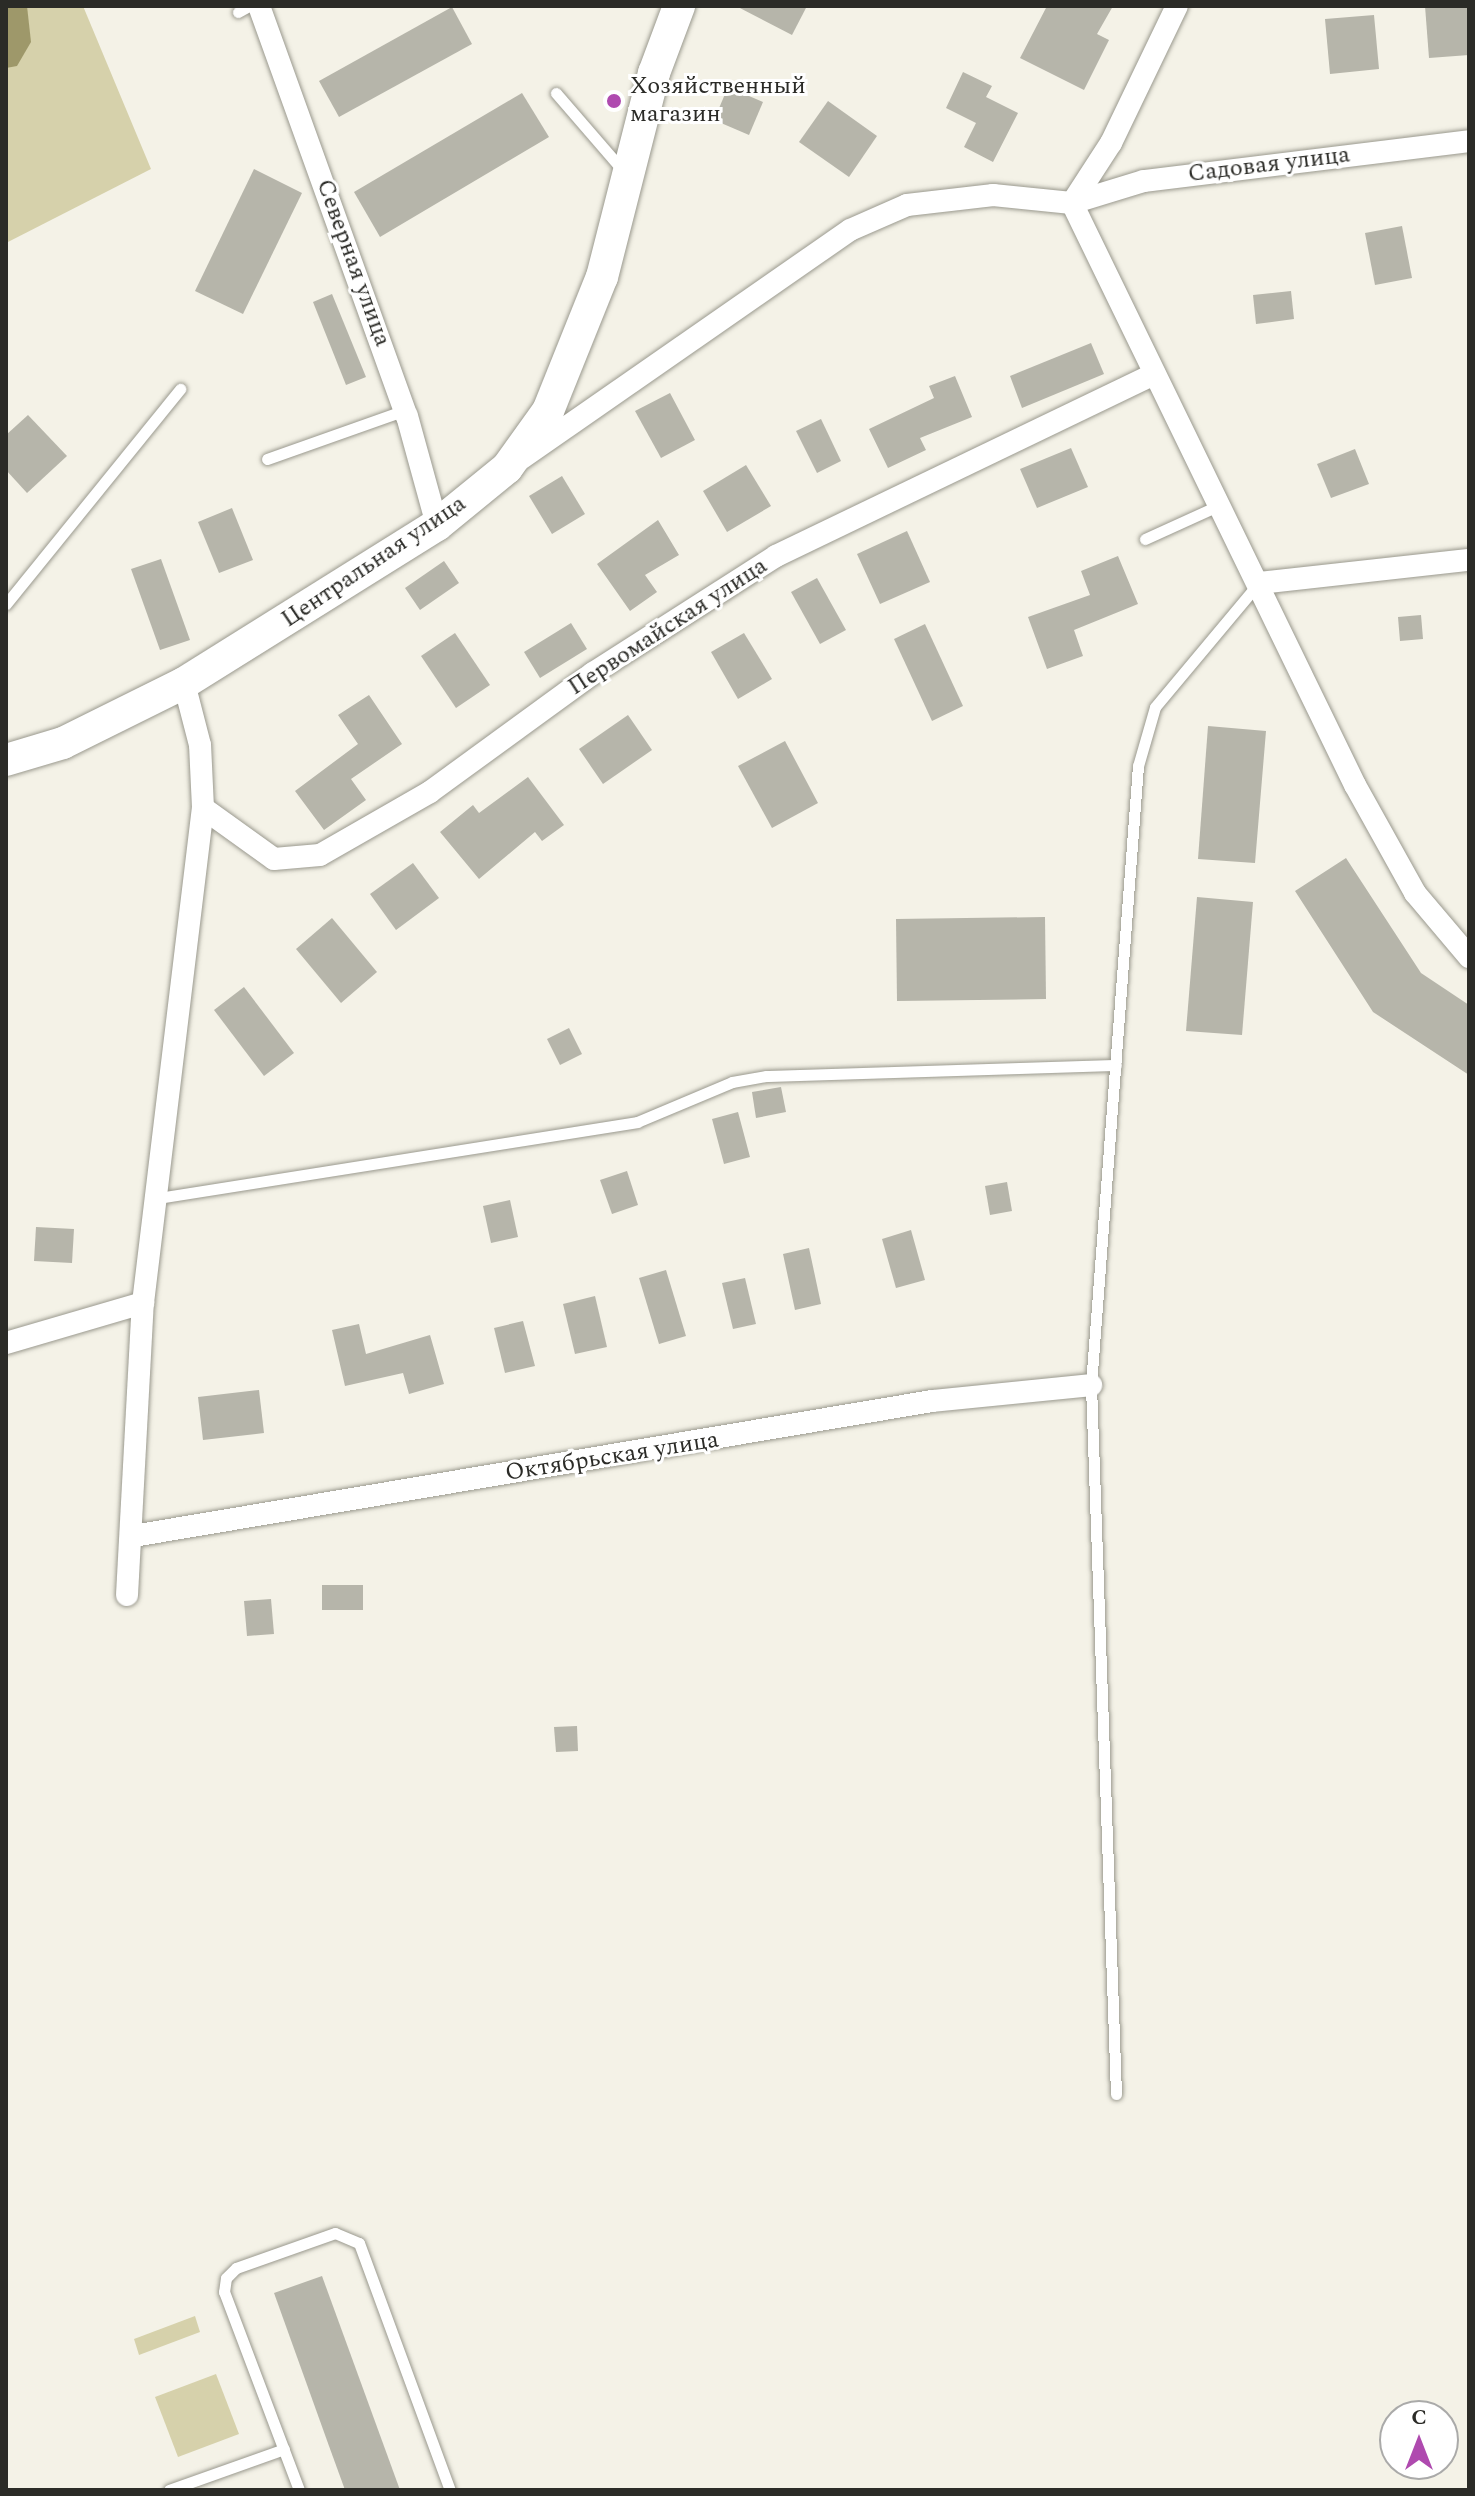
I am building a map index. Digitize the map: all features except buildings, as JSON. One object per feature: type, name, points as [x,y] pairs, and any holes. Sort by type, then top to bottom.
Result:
[{"type":"street","name":"Центральная улица","points":[[6,760],[63,743],[184,683],[437,525],[507,468],[548,411],[602,277],[628,176],[679,6]]},
{"type":"street","points":[[1072,203],[1111,143],[1177,6]]},
{"type":"street","name":"Северная улица","points":[[249,8],[405,410],[437,525]]},
{"type":"street","name":"Садовая улица","points":[[1072,203],[1144,181],[1469,141]]},
{"type":"street","points":[[507,468],[850,230],[907,205],[993,195],[1072,203]]},
{"type":"street","points":[[1072,203],[1355,785],[1415,893],[1469,957]]},
{"type":"street","name":"Первомайская улица","points":[[203,808],[274,859],[320,855],[430,792],[593,673],[776,556],[1155,374]]},
{"type":"street","points":[[1259,583],[1469,560]]},
{"type":"street","points":[[127,1595],[133,1536],[143,1303],[203,808],[200,745],[184,683]]},
{"type":"street","points":[[6,1343],[143,1303]]},
{"type":"street","name":"Октябрьская улица","points":[[133,1536],[932,1401],[1091,1385]]},
{"type":"lane","points":[[556,93],[628,176]]},
{"type":"lane","points":[[6,604],[180,389]]},
{"type":"lane","points":[[267,459],[405,410]]},
{"type":"lane","points":[[1145,539],[1220,505]]},
{"type":"lane","points":[[1116,2094],[1091,1385],[1138,766],[1155,707],[1259,583]]},
{"type":"lane","points":[[158,1198],[637,1122],[732,1082],[766,1076],[1116,1065]]},
{"type":"lane","points":[[299,2490],[224,2292],[226,2278],[236,2268],[349,2234],[359,2243],[450,2490]]},
{"type":"lane","points":[[169,2490],[284,2449]]},
{"type":"shaded area","points":[[6,6],[83,6],[151,169],[6,243]]},
{"type":"shaded area","points":[[6,6],[27,6],[31,42],[17,66],[6,68]]},
{"type":"shaded area","points":[[195,2316],[200,2332],[139,2355],[134,2339]]},
{"type":"shaded area","points":[[216,2374],[239,2434],[178,2457],[155,2397]]},
{"type":"place","name":"Хозяйственный магазин","points":[[614,101]]}]
